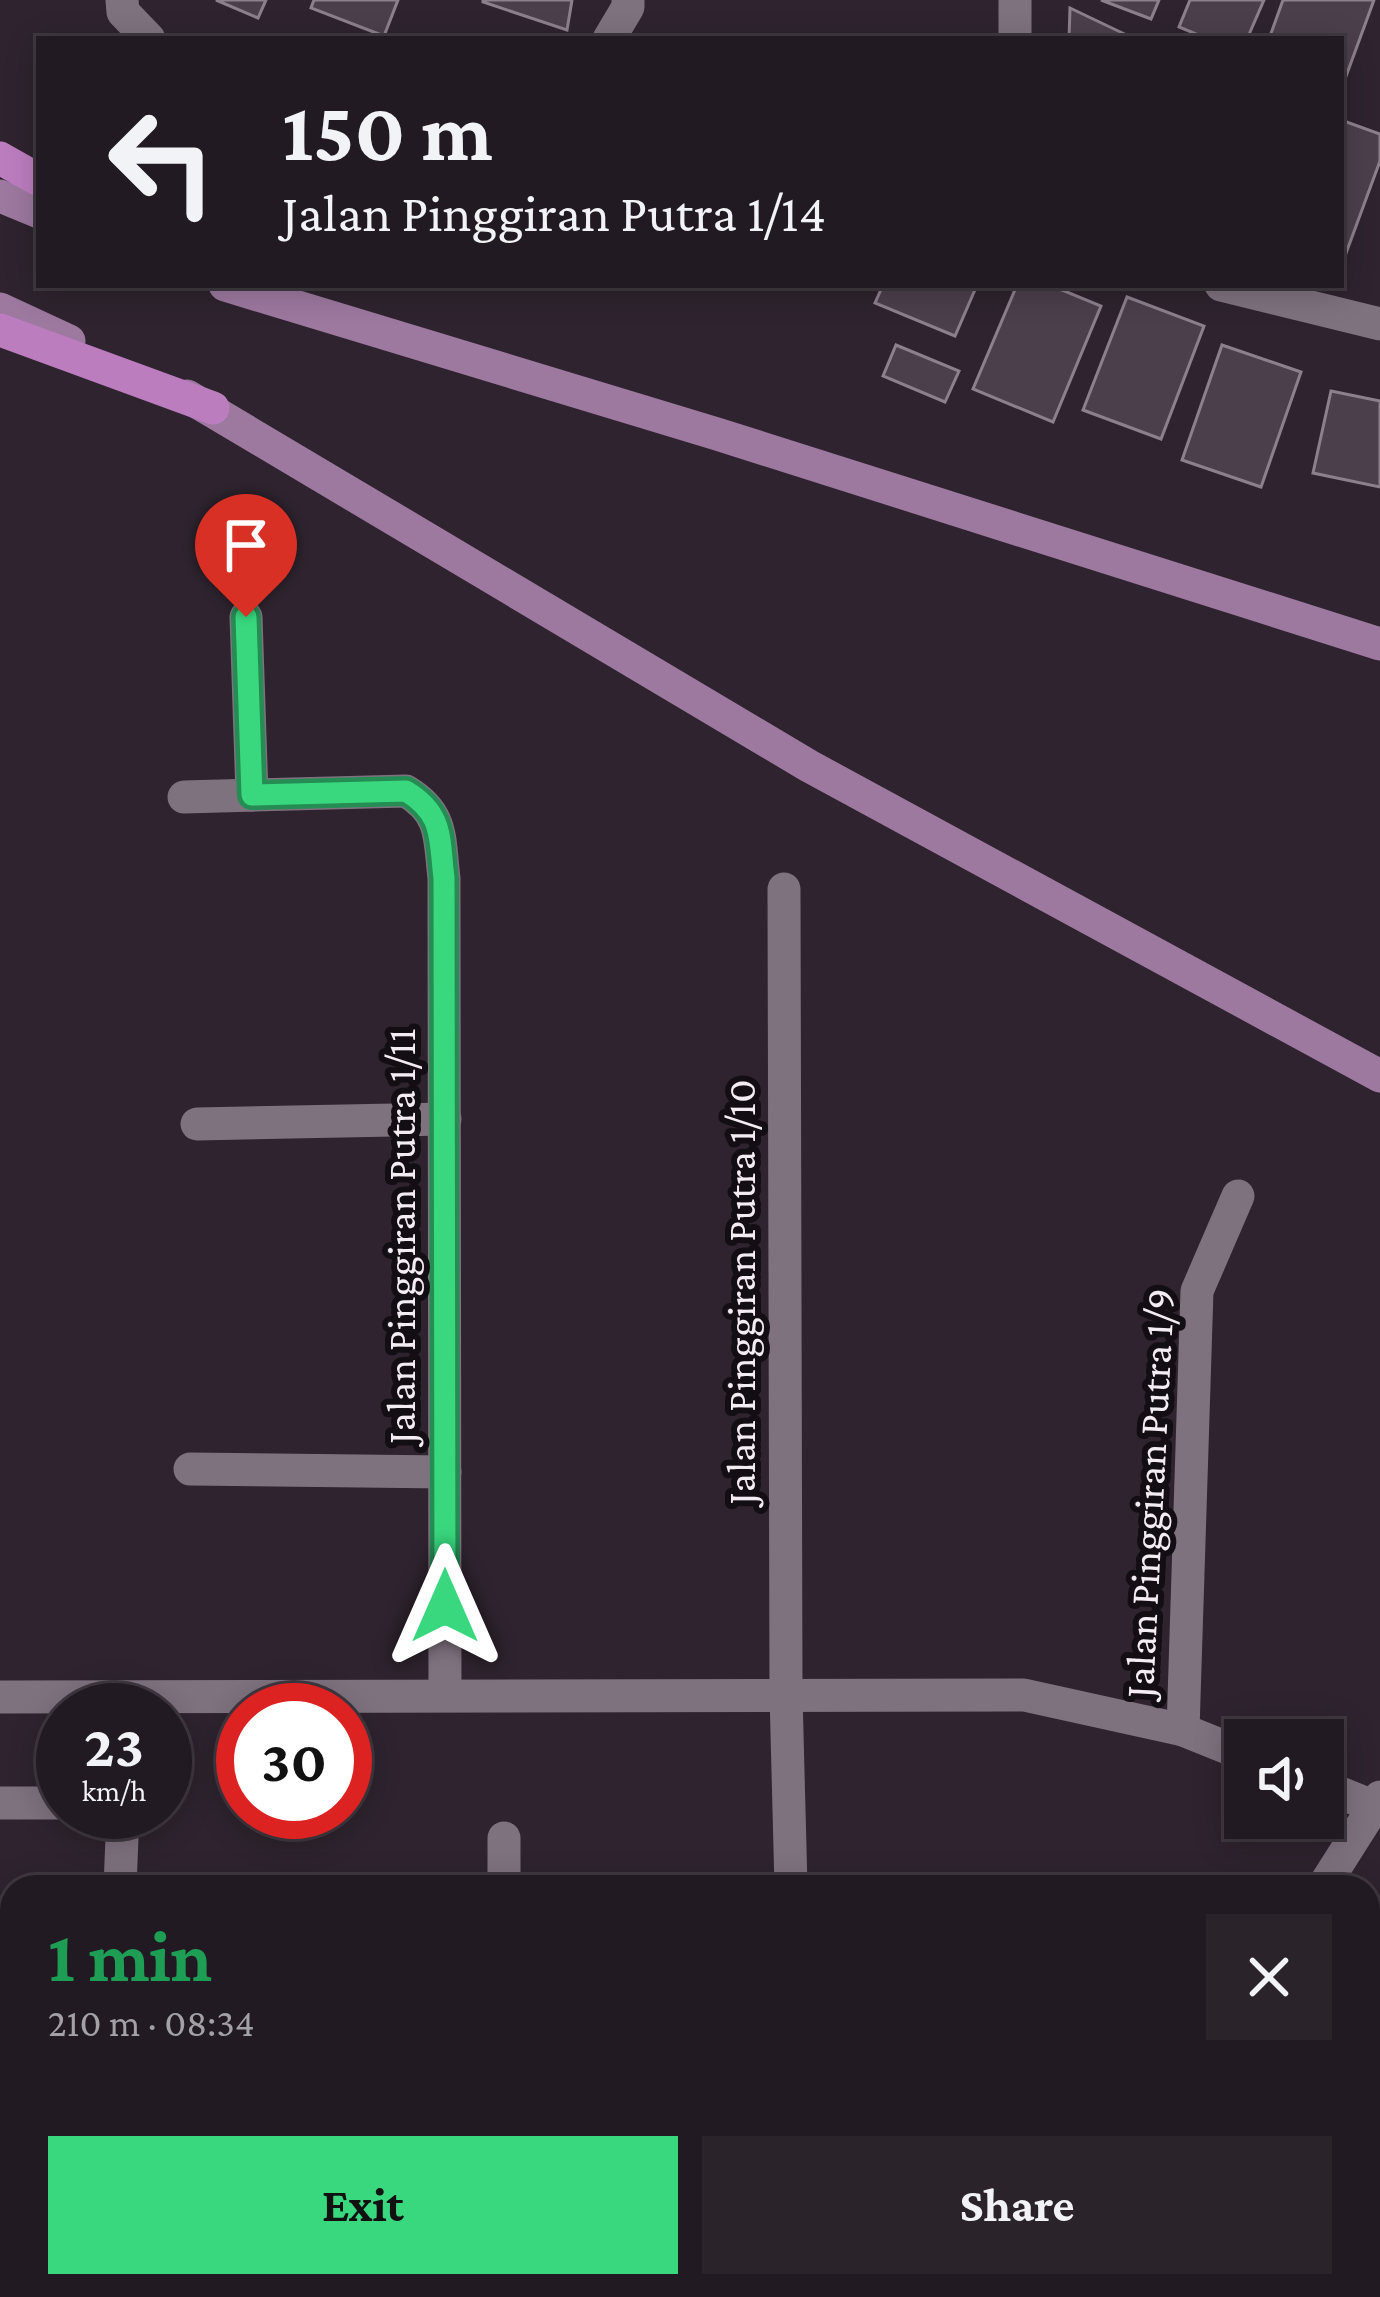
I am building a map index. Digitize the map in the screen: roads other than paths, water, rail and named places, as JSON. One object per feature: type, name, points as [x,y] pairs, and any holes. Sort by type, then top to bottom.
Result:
[{"type":"main road","points":[[0,158],[36,178]]},
{"type":"main road","points":[[0,196],[36,211]]},
{"type":"main road","points":[[235,288],[717,434],[1380,644]]},
{"type":"main road","points":[[0,309],[213,408],[809,766],[1380,1076]]},
{"type":"main road","points":[[0,330],[213,408]]},
{"type":"street","points":[[122,0],[123,12],[146,36]]},
{"type":"street","points":[[610,36],[628,0]]},
{"type":"street","points":[[1015,0],[1015,36]]},
{"type":"street","points":[[1233,288],[1380,324]]},
{"type":"street","points":[[184,797],[252,795],[246,617]]},
{"type":"street","name":"Jalan Pinggiran Putra 1/11","points":[[252,795],[406,791],[428,804],[438,824],[444,878],[445,1695]]},
{"type":"street","name":"Jalan Pinggiran Putra 1/10","points":[[784,889],[791,1875]]},
{"type":"street","points":[[197,1124],[445,1119]]},
{"type":"street","name":"Jalan Pinggiran Putra 1/9","points":[[1183,1730],[1197,1291],[1238,1196]]},
{"type":"street","points":[[190,1469],[445,1472]]},
{"type":"street","points":[[192,1701],[445,1695],[1024,1695],[1183,1730],[1224,1747]]},
{"type":"street","points":[[0,1697],[36,1699]]},
{"type":"street","points":[[1331,1875],[1378,1804],[1344,1793]]},
{"type":"street","points":[[0,1803],[36,1803]]},
{"type":"street","points":[[504,1838],[504,1875]]},
{"type":"street","points":[[120,1875],[122,1839]]}]
